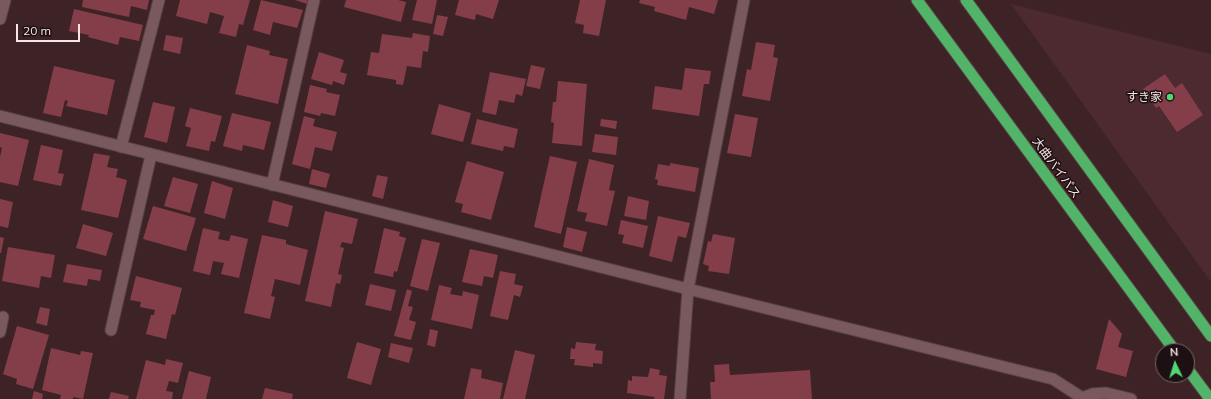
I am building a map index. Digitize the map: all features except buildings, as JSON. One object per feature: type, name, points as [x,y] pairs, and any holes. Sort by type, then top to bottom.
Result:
[{"type":"highway","name":"大曲バイパス","points":[[917,0],[1168,343]]},
{"type":"highway","points":[[966,0],[1211,336]]},
{"type":"highway","points":[[1195,379],[1210,399]]},
{"type":"street","points":[[0,19],[5,0]]},
{"type":"street","points":[[121,147],[159,0]]},
{"type":"street","points":[[272,185],[314,0]]},
{"type":"street","points":[[680,399],[688,290],[744,0]]},
{"type":"street","points":[[0,116],[688,290],[1053,379],[1083,398],[1092,394],[1106,393],[1131,399]]},
{"type":"street","points":[[111,330],[151,155]]},
{"type":"street","points":[[0,332],[4,317]]},
{"type":"shaded area","points":[[1011,4],[1211,54],[1211,282]]},
{"type":"place","name":"すき家","points":[[1170,97]]}]
